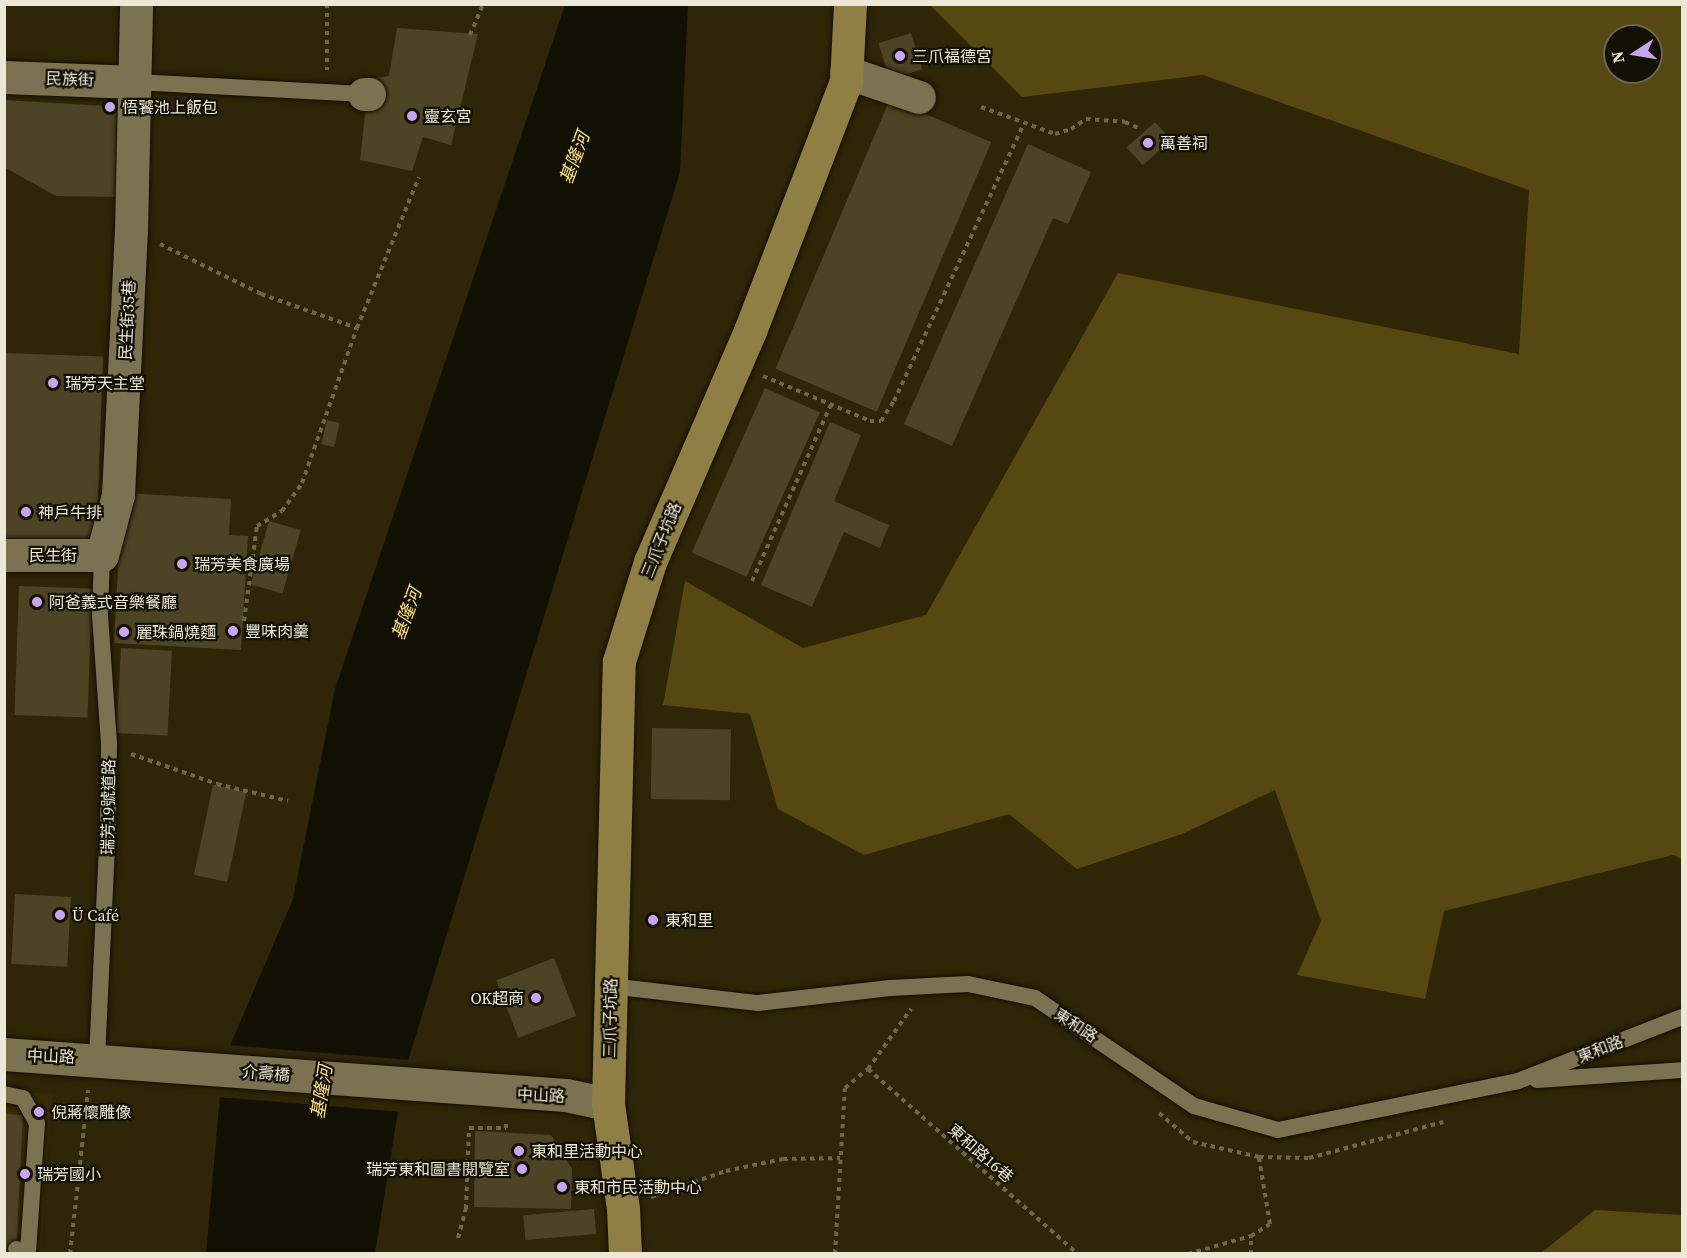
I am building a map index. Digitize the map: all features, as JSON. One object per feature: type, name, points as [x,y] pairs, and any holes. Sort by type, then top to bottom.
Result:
[{"type":"main road","name":"三爪子坑路","points":[[608,1104],[619,661],[650,562],[762,298],[846,81],[850,4]]},
{"type":"main road","points":[[608,1104],[623,1209],[625,1254]]},
{"type":"street","name":"民生街35巷","points":[[102,555],[118,495],[131,230],[136,4]]},
{"type":"street","points":[[846,72],[919,97]]},
{"type":"street","name":"民族街","points":[[4,77],[135,82]]},
{"type":"street","name":"民生街","points":[[4,555],[102,555]]},
{"type":"street","name":"中山路","points":[[4,1054],[97,1058]]},
{"type":"street","name":"介壽橋","points":[[97,1058],[507,1093]]},
{"type":"street","name":"中山路","points":[[507,1093],[566,1095],[608,1104]]},
{"type":"lane","points":[[135,82],[327,95],[366,94]]},
{"type":"lane","name":"瑞芳19號道路","points":[[97,1058],[109,744],[100,615],[102,555]]},
{"type":"lane","name":"東和路","points":[[610,986],[758,1003],[968,984],[1035,998],[1194,1106],[1278,1130],[1353,1118],[1518,1081],[1683,1017]]},
{"type":"lane","name":"東和路","points":[[1518,1081],[1683,1070]]},
{"type":"lane","points":[[4,1095],[23,1098],[37,1123],[27,1251],[16,1249]]},
{"type":"path","points":[[327,4],[327,95]]},
{"type":"path","points":[[470,35],[483,4]]},
{"type":"path","points":[[981,107],[1023,125],[1055,134],[1071,129],[1086,119],[1105,119],[1141,129]]},
{"type":"path","points":[[733,364],[870,421],[881,421],[894,401],[1023,125]]},
{"type":"path","points":[[244,621],[257,526],[282,512],[302,483],[357,328],[419,177]]},
{"type":"path","points":[[131,230],[261,294],[357,328]]},
{"type":"path","points":[[752,581],[831,404]]},
{"type":"path","points":[[109,744],[217,784],[288,801]]},
{"type":"path","points":[[835,1254],[844,1088],[868,1069],[927,986]]},
{"type":"path","points":[[70,1254],[89,1080],[97,1058]]},
{"type":"path","name":"東和路16巷","points":[[868,1069],[1078,1254]]},
{"type":"path","name":"中山路","points":[[458,1238],[466,1209],[469,1128],[506,1128],[507,1093]]},
{"type":"path","points":[[623,1209],[726,1171],[783,1159],[840,1158]]},
{"type":"path","points":[[1188,1254],[1251,1236],[1270,1224],[1259,1158]]},
{"type":"path","points":[[1251,1236],[1251,1254]]},
{"type":"shaded area","points":[[930,5],[1682,5],[1682,859],[1673,855],[1444,911],[1425,999],[1297,975],[1321,921],[1275,790],[1182,834],[1077,869],[1009,814],[864,855],[778,809],[750,714],[663,705],[685,581],[803,648],[926,615],[1118,273],[1519,354],[1529,190],[1203,75],[1022,97]]},
{"type":"shaded area","name":"瑞芳國小","points":[[4,1091],[52,1094],[41,1253],[5,1253]]},
{"type":"shaded area","points":[[1595,1210],[1682,1215],[1682,1253],[1541,1253]]},
{"type":"water","name":"基隆河","points":[[565,5],[688,5],[680,172],[404,1074],[375,1253],[206,1254],[223,1062],[293,899],[335,689]]},
{"type":"pier","points":[[227,1045],[411,1060],[401,1112],[217,1097],[220,1061]]},
{"type":"building","name":"靈玄宮","points":[[397,28],[478,34],[451,145],[423,137],[412,171],[360,160],[369,79],[389,76]]},
{"type":"building","name":"三爪福德宮","points":[[911,33],[922,69],[890,79],[878,43]]},
{"type":"building","points":[[890,99],[991,142],[877,412],[776,369]]},
{"type":"building","points":[[4,100],[124,107],[116,197],[56,196],[4,167]]},
{"type":"building","name":"萬善祠","points":[[1155,122],[1171,140],[1143,165],[1127,147]]},
{"type":"building","points":[[1028,144],[1091,172],[1068,224],[1053,218],[952,446],[904,424]]},
{"type":"building","points":[[4,353],[103,356],[96,541],[4,538]]},
{"type":"building","points":[[765,388],[820,412],[747,577],[692,552]]},
{"type":"building","points":[[327,420],[340,423],[334,447],[321,444]]},
{"type":"building","points":[[830,422],[861,435],[834,501],[889,525],[880,548],[844,532],[812,607],[761,585]]},
{"type":"building","name":"瑞芳美食廣場","points":[[122,493],[231,499],[229,535],[248,536],[241,650],[114,643]]},
{"type":"building","points":[[269,521],[301,530],[283,594],[251,584]]},
{"type":"building","points":[[19,586],[92,589],[87,717],[14,715]]},
{"type":"building","points":[[121,648],[172,651],[167,736],[117,733]]},
{"type":"building","points":[[652,728],[731,729],[730,800],[651,799]]},
{"type":"building","points":[[213,785],[246,792],[227,882],[194,875]]},
{"type":"building","points":[[15,894],[71,897],[67,967],[11,964]]},
{"type":"building","name":"OK超商","points":[[554,958],[576,1016],[518,1038],[496,980]]},
{"type":"building","points":[[4,1114],[23,1115],[16,1254],[4,1254]]},
{"type":"building","points":[[475,1131],[551,1135],[572,1169],[571,1209],[474,1207]]},
{"type":"building","points":[[594,1209],[596,1234],[525,1240],[523,1215]]},
{"type":"place","name":"三爪福德宮","points":[[900,56]]},
{"type":"place","name":"悟饕池上飯包","points":[[110,107]]},
{"type":"place","name":"靈玄宮","points":[[412,116]]},
{"type":"place","name":"萬善祠","points":[[1148,143]]},
{"type":"place","name":"瑞芳天主堂","points":[[53,383]]},
{"type":"place","name":"神戶牛排","points":[[26,512]]},
{"type":"place","name":"瑞芳美食廣場","points":[[182,564]]},
{"type":"place","name":"阿爸義式音樂餐廳","points":[[37,602]]},
{"type":"place","name":"豐味肉羹","points":[[233,631]]},
{"type":"place","name":"麗珠鍋燒麵","points":[[124,632]]},
{"type":"place","name":"Ü Café","points":[[60,915]]},
{"type":"place","name":"東和里","points":[[653,920]]},
{"type":"place","name":"OK超商","points":[[536,998]]},
{"type":"place","name":"倪蔣懷雕像","points":[[39,1112]]},
{"type":"place","name":"東和里活動中心","points":[[519,1151]]},
{"type":"place","name":"瑞芳東和圖書閱覽室","points":[[522,1169]]},
{"type":"place","name":"瑞芳國小","points":[[25,1174]]},
{"type":"place","name":"東和市民活動中心","points":[[562,1187]]}]
